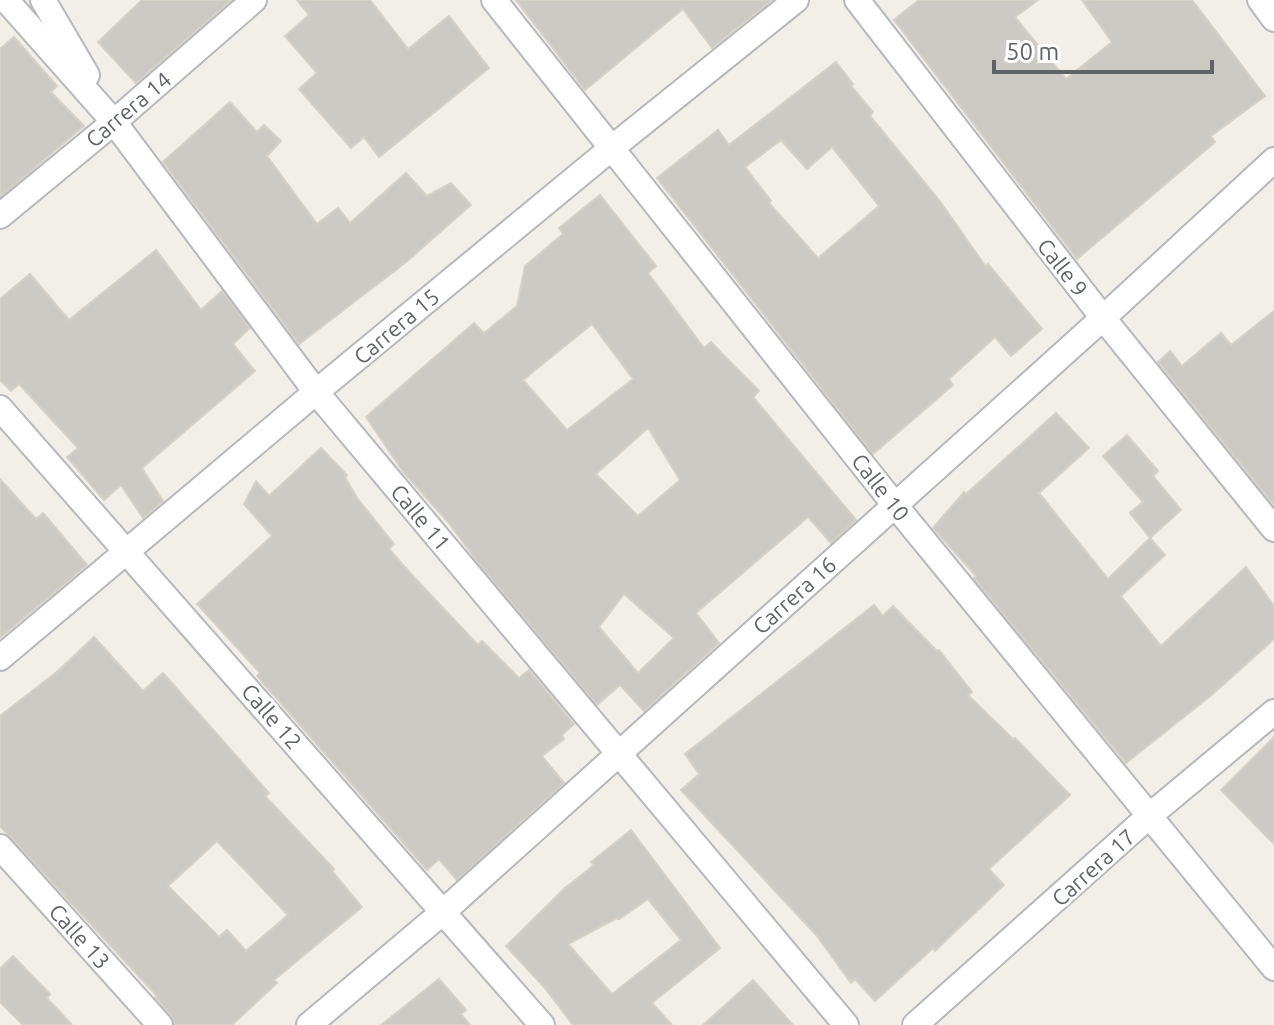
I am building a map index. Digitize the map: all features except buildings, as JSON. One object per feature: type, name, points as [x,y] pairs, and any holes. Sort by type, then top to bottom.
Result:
[{"type":"street","name":"Calle 11","points":[[6,0],[114,122],[316,392],[846,1025]]},
{"type":"street","points":[[43,0],[114,122]]},
{"type":"street","name":"Carrera 14","points":[[0,216],[254,0]]},
{"type":"street","name":"Calle 10","points":[[494,0],[894,504],[1274,968]]},
{"type":"street","name":"Carrera 15","points":[[0,658],[316,392],[796,0]]},
{"type":"street","name":"Calle 9","points":[[857,0],[1103,318],[1274,529]]},
{"type":"street","points":[[1260,0],[1274,19]]},
{"type":"street","name":"Carrera 16","points":[[309,1025],[443,912],[1103,318],[1274,160]]},
{"type":"street","name":"Calle 12","points":[[0,408],[542,1025]]},
{"type":"street","name":"Carrera 17","points":[[915,1025],[1148,817],[1274,712]]},
{"type":"street","name":"Calle 13","points":[[0,847],[160,1025]]}]
